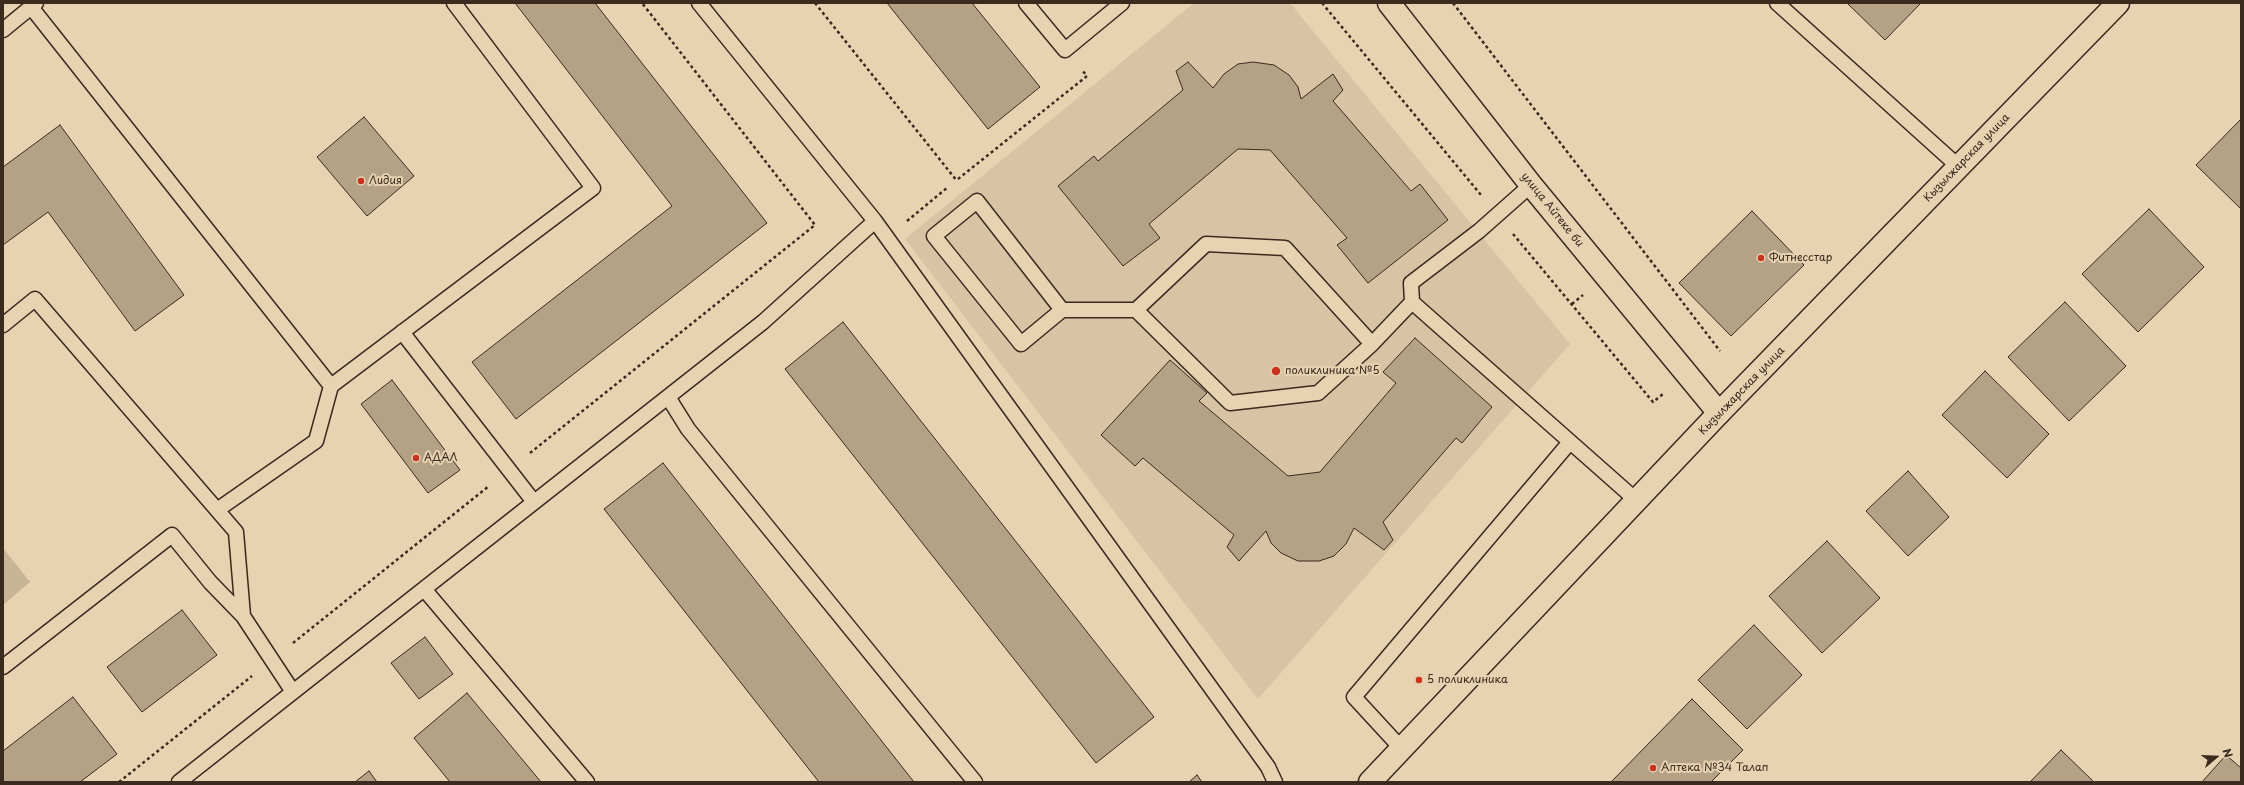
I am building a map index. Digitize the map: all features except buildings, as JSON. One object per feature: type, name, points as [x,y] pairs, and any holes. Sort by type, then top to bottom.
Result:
[{"type":"street","name":"улица Айтеке би","points":[[1389,3],[1531,185],[1719,413]]},
{"type":"street","name":"Кызылжарская улица","points":[[1370,782],[1719,413],[2118,3]]},
{"type":"lane","points":[[216,510],[316,441],[331,386],[592,188],[454,3]]},
{"type":"lane","points":[[699,3],[875,221],[1263,760],[1275,782]]},
{"type":"lane","points":[[1026,3],[1065,50],[1122,3]]},
{"type":"lane","points":[[1777,3],[1959,167]]},
{"type":"lane","points":[[3,30],[33,5],[331,386]]},
{"type":"lane","points":[[1531,185],[1479,231],[1411,283],[1412,302],[1636,500]]},
{"type":"lane","points":[[1062,310],[977,201],[934,236],[1021,344],[1062,310],[1136,310],[1206,244],[1285,248],[1372,344]]},
{"type":"lane","points":[[179,782],[763,322],[875,221]]},
{"type":"lane","points":[[3,324],[35,299],[236,532],[243,616]]},
{"type":"lane","points":[[1136,310],[1230,403],[1318,393],[1372,344],[1412,302]]},
{"type":"lane","points":[[402,332],[534,502]]},
{"type":"lane","points":[[668,397],[688,429],[975,782]]},
{"type":"lane","points":[[1401,748],[1354,697],[1570,442]]},
{"type":"lane","points":[[3,667],[172,535],[210,582],[243,616],[271,661],[293,692]]},
{"type":"lane","points":[[424,589],[587,782]]},
{"type":"path","points":[[119,782],[815,224],[642,3]]},
{"type":"path","points":[[816,3],[956,181]]},
{"type":"path","points":[[1453,3],[1720,351]]},
{"type":"path","points":[[886,237],[1087,76],[1065,50]]},
{"type":"shaded area","name":"поликлиника №5","points":[[1194,3],[1290,3],[1570,344],[1258,699],[905,239]]},
{"type":"shaded area","points":[[3,548],[30,582],[3,605]]},
{"type":"place","name":"Лидия","points":[[361,181]]},
{"type":"place","name":"Фитнесстар","points":[[1761,258]]},
{"type":"place","name":"поликлиника №5","points":[[1276,371]]},
{"type":"place","name":"АДАЛ","points":[[416,458]]},
{"type":"place","name":"5 поликлиника","points":[[1419,680]]},
{"type":"place","name":"Аптека №34 Талап","points":[[1653,768]]}]
